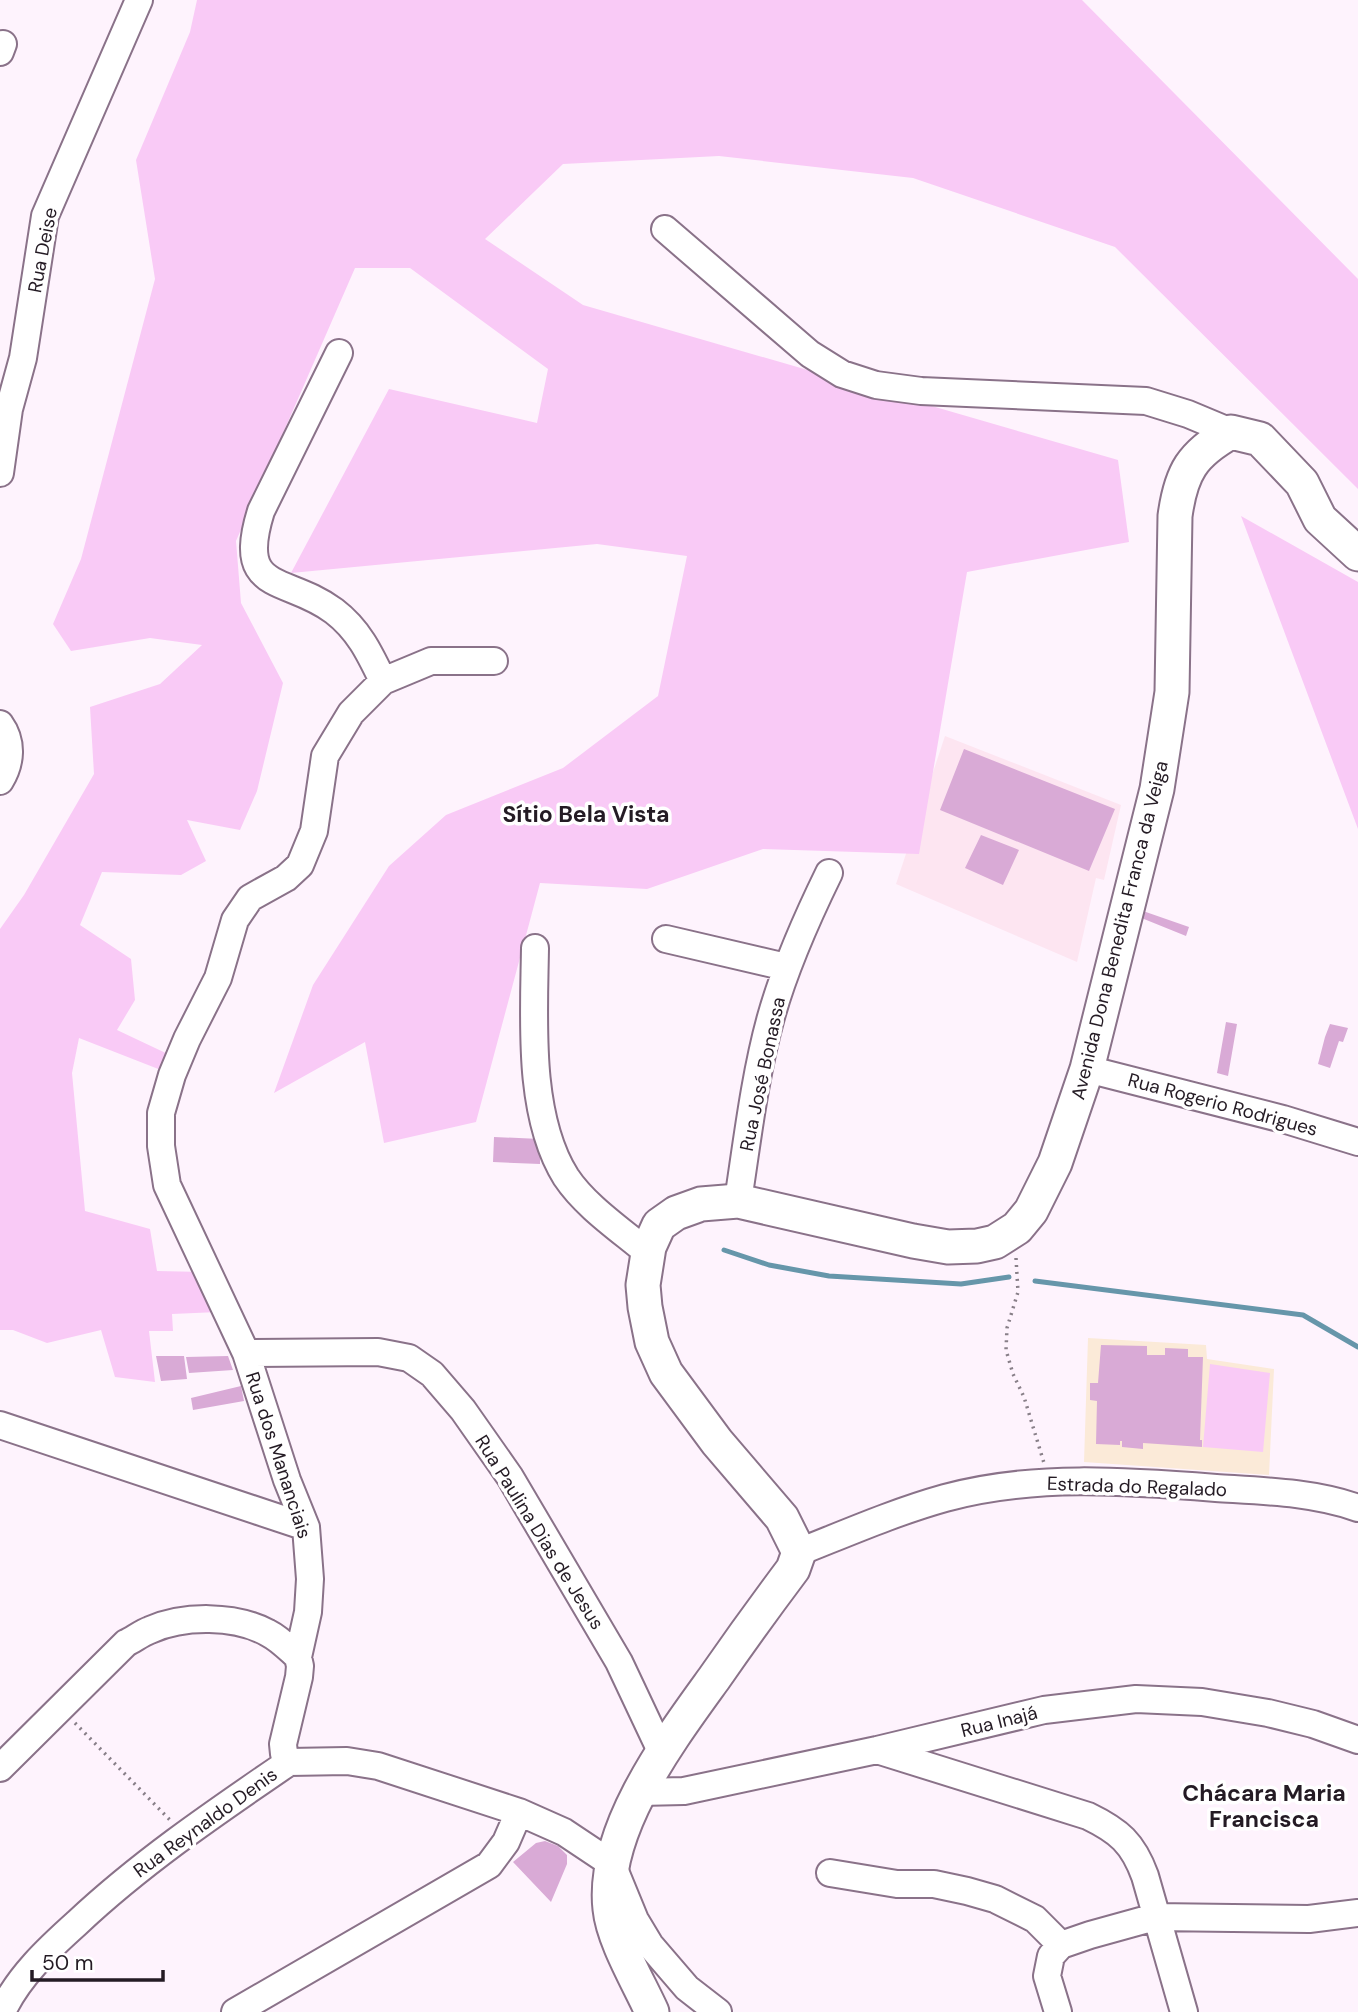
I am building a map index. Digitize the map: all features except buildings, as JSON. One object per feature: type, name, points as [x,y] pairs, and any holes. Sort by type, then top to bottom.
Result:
[{"type":"main road","points":[[1231,432],[1259,439],[1302,483],[1320,519],[1358,554]]},
{"type":"main road","name":"Avenida Dona Benedita Franca da Veiga","points":[[799,1552],[782,1518],[718,1442],[666,1373],[652,1342],[645,1307],[643,1284],[648,1253],[659,1225],[676,1213],[701,1204],[738,1201],[948,1247],[995,1242],[1017,1228],[1031,1211],[1055,1163],[1087,1069],[1157,789],[1172,692],[1175,516],[1178,492],[1187,468],[1200,453],[1212,442],[1231,432]]},
{"type":"main road","points":[[652,2012],[616,1935],[610,1909],[612,1864],[622,1830],[661,1751],[793,1569],[799,1552]]},
{"type":"street","name":"Rua Deise","points":[[0,472],[4,406],[23,358],[45,216],[139,0]]},
{"type":"street","points":[[665,229],[810,354],[842,374],[877,385],[921,391],[1146,401],[1188,414],[1231,432]]},
{"type":"street","points":[[339,352],[261,511],[254,534],[253,553],[257,565],[269,580],[331,609],[353,627],[383,681]]},
{"type":"street","points":[[246,1353],[167,1185],[161,1146],[161,1113],[172,1075],[218,978],[235,920],[250,898],[286,877],[300,865],[314,831],[326,756],[351,713],[383,681],[431,661],[495,661]]},
{"type":"street","points":[[0,724],[8,740],[10,756],[7,770],[0,781]]},
{"type":"street","name":"Rua José Bonassa","points":[[738,1201],[770,1019],[786,967],[828,873]]},
{"type":"street","points":[[666,939],[786,967]]},
{"type":"street","points":[[535,948],[534,1028],[540,1097],[554,1156],[567,1179],[582,1197],[648,1253]]},
{"type":"street","name":"Rua Rogerio Rodrigues","points":[[1087,1069],[1283,1119],[1358,1142]]},
{"type":"street","name":"Rua Paulina Dias de Jesus","points":[[246,1353],[378,1352],[409,1358],[432,1374],[463,1410],[510,1477],[619,1662],[661,1751]]},
{"type":"street","name":"Rua dos Mananciais","points":[[246,1353],[306,1527],[310,1579],[308,1612],[298,1657],[299,1677],[283,1744],[284,1754],[289,1762]]},
{"type":"street","points":[[0,1425],[306,1527]]},
{"type":"street","name":"Estrada do Regalado","points":[[799,1552],[893,1515],[946,1498],[1016,1484],[1049,1481],[1143,1482],[1294,1493],[1358,1507]]},
{"type":"street","points":[[0,1768],[126,1643],[149,1630],[173,1622],[225,1621],[255,1627],[282,1642],[298,1657]]},
{"type":"street","name":"Rua Inajá","points":[[640,1792],[684,1791],[877,1751],[1044,1710],[1136,1699],[1202,1702],[1268,1713],[1314,1724],[1358,1741]]},
{"type":"street","points":[[877,1751],[1088,1816],[1110,1827],[1127,1841],[1138,1857],[1184,2012]]},
{"type":"street","name":"Rua Reynaldo Denis","points":[[2,2012],[10,1994],[49,1948],[108,1893],[183,1834],[289,1762],[347,1761],[378,1766],[519,1812],[564,1832],[612,1864]]},
{"type":"street","points":[[235,2012],[489,1865],[506,1842],[519,1812]]},
{"type":"street","points":[[612,1864],[635,1920],[650,1945],[687,1988],[718,2012]]},
{"type":"street","points":[[830,1873],[897,1884],[934,1884],[967,1891],[1014,1908],[1035,1919],[1061,1945]]},
{"type":"street","points":[[1058,2012],[1050,1991],[1048,1964],[1055,1950],[1061,1945],[1130,1922],[1156,1917],[1309,1919],[1358,1913]]},
{"type":"path","points":[[1011,1232],[1018,1292],[1007,1328],[1006,1350],[1024,1397],[1049,1481]]},
{"type":"path","points":[[62,1709],[183,1834]]},
{"type":"shaded area","points":[[197,0],[1082,0],[1358,279],[1358,489],[1115,247],[913,178],[719,156],[563,164],[485,239],[583,305],[1118,460],[1129,542],[967,572],[919,854],[763,849],[647,889],[540,883],[476,1122],[384,1143],[365,1042],[274,1093],[313,985],[389,866],[446,815],[563,768],[658,696],[687,556],[597,544],[291,573],[389,389],[537,423],[548,369],[410,268],[355,268],[236,541],[241,603],[283,683],[257,791],[240,830],[187,820],[206,861],[181,875],[102,872],[80,925],[131,959],[135,1000],[117,1030],[172,1056],[166,1072],[79,1038],[72,1073],[85,1211],[150,1229],[157,1271],[204,1272],[218,1312],[172,1314],[173,1331],[149,1331],[155,1382],[115,1377],[101,1330],[47,1343],[13,1330],[0,1330],[0,929],[24,895],[94,774],[90,707],[160,684],[202,645],[150,638],[71,651],[53,624],[81,559],[155,279],[136,160],[190,32]]},
{"type":"shaded area","points":[[1241,516],[1358,582],[1358,829]]},
{"type":"shaded area","points":[[945,736],[1121,805],[1104,880],[1096,878],[1077,962],[896,884]]},
{"type":"shaded area","points":[[1088,1338],[1206,1345],[1207,1359],[1274,1369],[1269,1475],[1084,1462]]},
{"type":"shaded area","points":[[1210,1364],[1270,1373],[1263,1452],[1203,1447]]},
{"type":"waterway","points":[[724,1250],[769,1265],[829,1276],[961,1284],[1009,1277]]},
{"type":"waterway","points":[[1035,1281],[1303,1315],[1358,1347]]},
{"type":"district","name":"Sítio Bela Vista","points":[[586,814]]},
{"type":"district","name":"Chácara Maria Francisca","points":[[1264,1806]]}]
